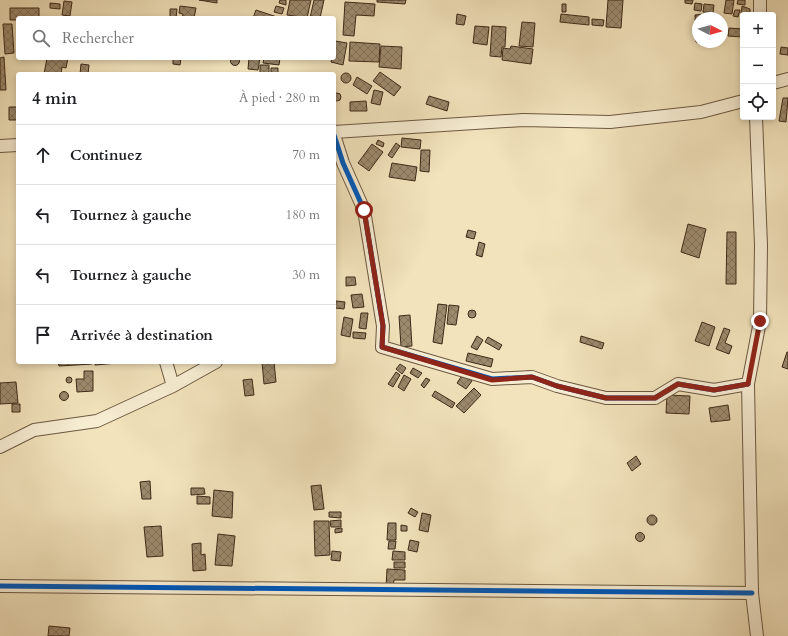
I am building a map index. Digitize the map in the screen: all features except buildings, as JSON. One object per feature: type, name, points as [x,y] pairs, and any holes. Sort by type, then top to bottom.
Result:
[{"type":"street","points":[[760,0],[760,12]]},
{"type":"street","points":[[776,82],[788,79]]},
{"type":"street","points":[[336,134],[523,120],[610,122],[701,112],[740,103]]},
{"type":"street","points":[[756,120],[761,245],[760,321],[748,384],[752,593],[757,636]]},
{"type":"street","points":[[336,140],[343,163],[364,210],[383,326],[382,347],[492,380],[532,377],[557,386],[606,398],[655,398],[678,384],[714,390],[748,384]]},
{"type":"street","points":[[0,146],[16,145]]},
{"type":"street","points":[[167,364],[174,386]]},
{"type":"street","points":[[0,447],[34,430],[97,421],[174,386],[212,364]]},
{"type":"street","points":[[0,586],[752,593]]},
{"type":"cycle path","points":[[336,141],[343,163],[364,210],[383,326],[382,347],[492,379],[532,377],[557,386],[606,398],[655,398],[678,384],[714,390],[748,384]]},
{"type":"cycle path","points":[[0,586],[752,593]]},
{"type":"route","points":[[364,210],[383,326],[382,347],[390,351],[492,380],[532,377],[557,386],[606,398],[655,398],[678,384],[714,390],[748,384],[760,321]]}]
